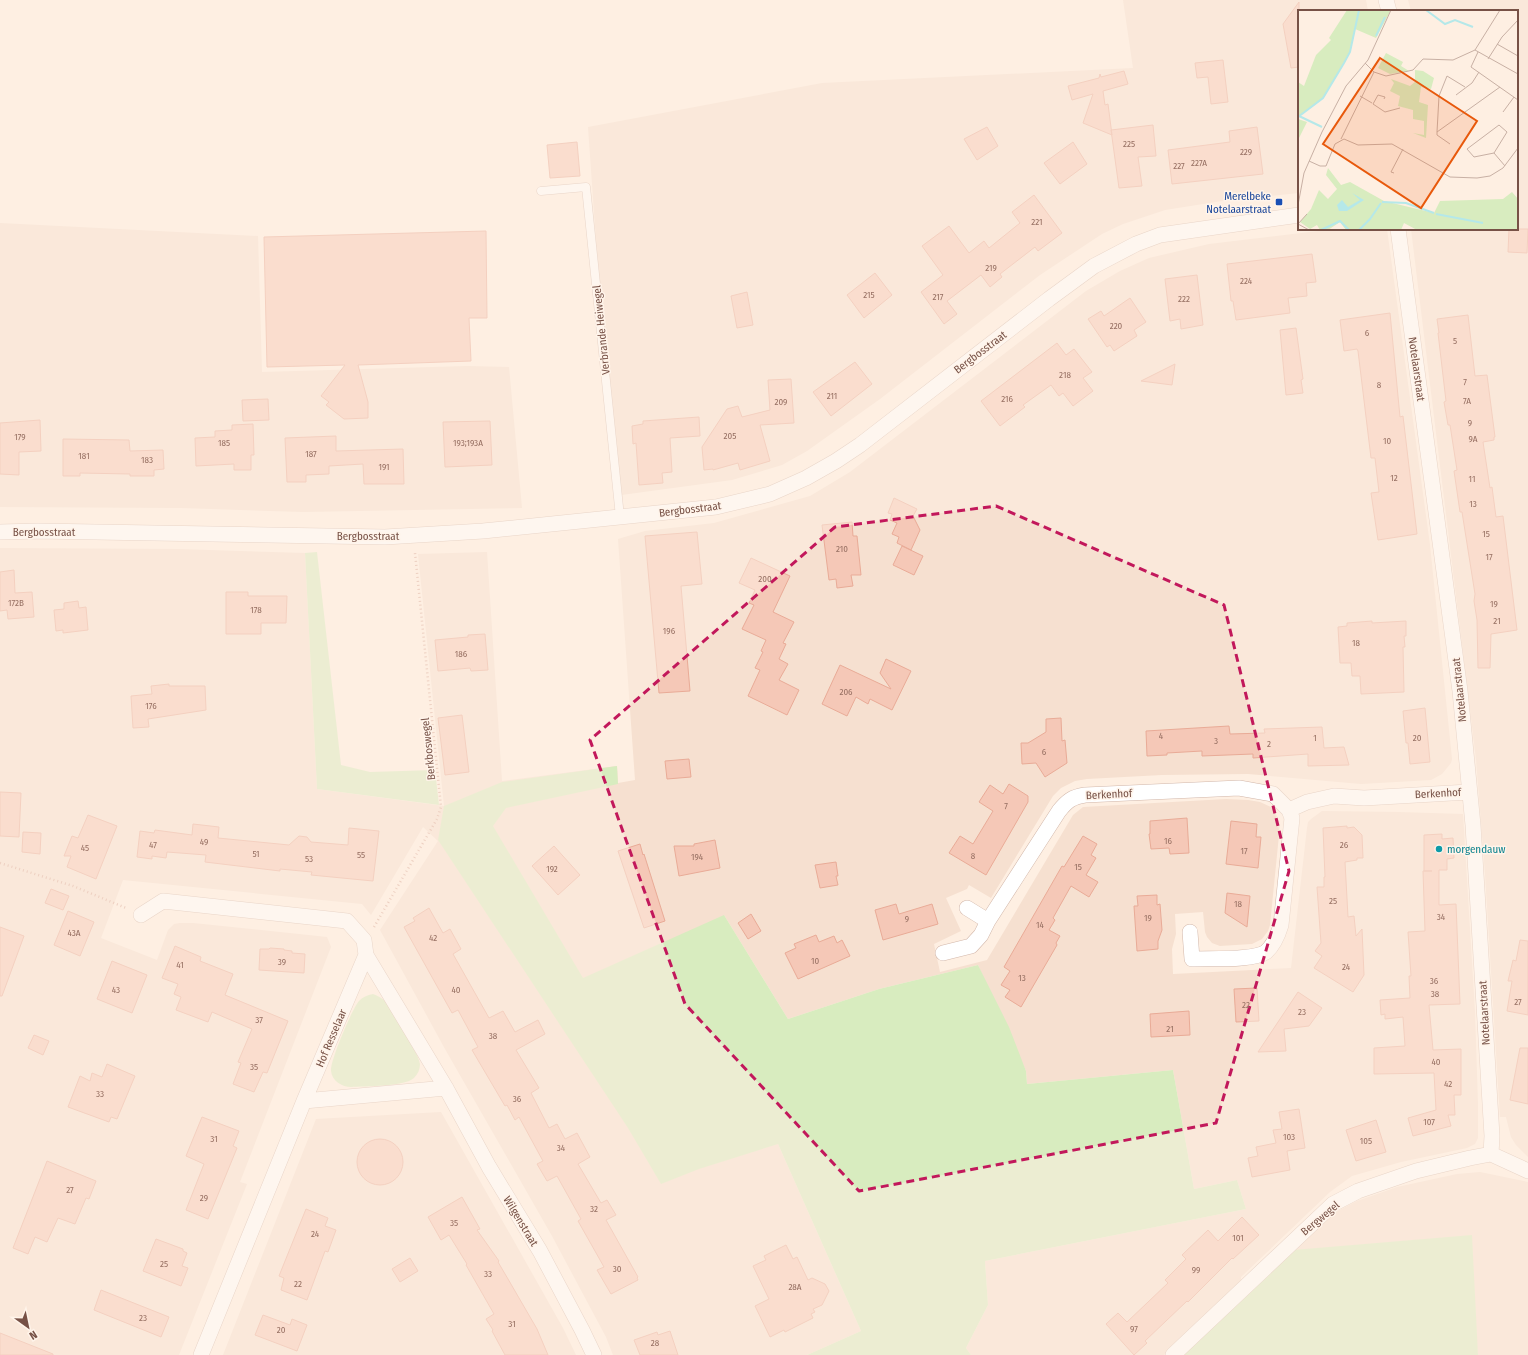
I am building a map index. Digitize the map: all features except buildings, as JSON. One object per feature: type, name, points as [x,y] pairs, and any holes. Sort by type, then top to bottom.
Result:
[{"type":"street","points":[[1386,0],[1389,10]]},
{"type":"street","name":"Bergbosstraat","points":[[0,532],[46,531],[362,537],[413,536],[483,531],[716,507],[770,494],[806,478],[860,444],[1094,266],[1136,244],[1168,234],[1298,216]]},
{"type":"street","name":"Notelaarstraat","points":[[1398,230],[1460,691],[1474,841],[1492,1136],[1491,1154]]},
{"type":"street","name":"Berkenhof","points":[[943,953],[971,946],[981,935],[988,921],[1059,811],[1067,801],[1075,796],[1239,788],[1273,794],[1289,810],[1307,802],[1334,796],[1364,798],[1469,792]]},
{"type":"street","points":[[1190,932],[1192,959],[1252,957],[1265,952],[1276,940],[1281,925],[1291,831],[1292,818],[1289,810]]},
{"type":"street","points":[[140,915],[163,900],[348,921],[364,940],[366,955]]},
{"type":"street","points":[[967,908],[988,921]]},
{"type":"street","name":"Wilgenstraat","points":[[366,955],[446,1088],[489,1166],[540,1251],[594,1355]]},
{"type":"street","name":"Hof Resselaar","points":[[201,1355],[304,1101],[366,955]]},
{"type":"street","points":[[304,1101],[446,1088]]},
{"type":"street","points":[[1491,1154],[1528,1171]]},
{"type":"street","name":"Bergwegel","points":[[1173,1355],[1333,1204],[1358,1192],[1416,1171],[1491,1154]]},
{"type":"lane","name":"Verbrande Heiwegel","points":[[541,191],[586,187],[620,517]]},
{"type":"path","name":"Berkboswegel","points":[[364,940],[372,931],[429,834],[437,820],[441,807],[413,536]]},
{"type":"path","points":[[0,863],[73,886],[112,901],[140,915]]},
{"type":"highlighted area","points":[[996,506],[1224,605],[1289,871],[1216,1123],[859,1191],[685,1004],[590,740],[835,527]]},
{"type":"shaded area","points":[[1123,0],[1366,0],[1368,10],[1298,10],[1298,193],[1222,201],[1165,210],[1123,224],[1102,234],[1040,275],[880,399],[807,451],[782,465],[732,480],[614,496],[588,127],[822,83],[1133,68]]},
{"type":"shaded area","points":[[1408,0],[1528,0],[1528,1157],[1516,1145],[1511,1137],[1506,1117],[1500,1117],[1485,874],[1476,759],[1411,230],[1518,230],[1518,10],[1411,10]]},
{"type":"shaded area","points":[[0,223],[258,236],[262,372],[467,366],[509,367],[522,508],[303,512],[181,508],[0,507]]},
{"type":"shaded area","points":[[1327,230],[1387,230],[1430,545],[1452,759],[1451,763],[1442,774],[1431,780],[1361,784],[1248,774],[1162,775],[1075,781],[1061,788],[1053,796],[991,898],[969,885],[967,889],[946,898],[961,931],[934,944],[940,972],[987,960],[1073,815],[1083,807],[1226,799],[1260,802],[1273,808],[1280,825],[1270,925],[1268,931],[1262,939],[1252,944],[1220,946],[1212,943],[1207,937],[1203,912],[1175,914],[1176,934],[1172,949],[1173,974],[1291,968],[1308,822],[1322,811],[1463,814],[1475,1012],[1478,1138],[1475,1144],[1467,1148],[1401,1162],[1352,1176],[1330,1192],[1241,1277],[1241,1280],[1164,1355],[971,1355],[966,1348],[988,1305],[985,1261],[1246,1209],[1237,1180],[1194,1189],[1173,1070],[1027,1084],[1026,1071],[978,965],[879,989],[788,1019],[724,915],[778,1144],[861,1331],[807,1355],[613,1355],[606,1337],[552,1236],[445,1049],[380,930],[438,841],[423,827],[371,915],[362,904],[123,880],[101,938],[157,960],[168,930],[174,924],[180,923],[193,923],[327,937],[331,947],[240,1182],[247,1184],[179,1355],[0,1355],[0,548],[177,549],[305,553],[317,789],[444,806],[418,554],[487,552],[502,781],[617,766],[618,783],[635,780],[618,539],[645,531],[714,523],[810,496],[850,472],[1086,291],[1120,271],[1149,258],[1209,244]]},
{"type":"shaded area","points":[[441,1112],[563,1328],[576,1355],[223,1355],[316,1119]]},
{"type":"shaded area","points":[[1480,1172],[1528,1182],[1528,1355],[1478,1355],[1477,1347],[1293,1250],[1328,1216],[1357,1201],[1397,1187],[1457,1174]]},
{"type":"green space","points":[[317,552],[341,765],[370,772],[435,770],[439,805],[317,789],[305,553]]},
{"type":"green space","points":[[617,766],[618,784],[506,808],[493,826],[583,978],[724,915],[788,1019],[879,989],[978,965],[1009,1027],[1026,1071],[1027,1084],[1173,1070],[1194,1189],[1237,1180],[1246,1209],[985,1261],[988,1305],[966,1348],[971,1355],[807,1355],[861,1331],[778,1144],[699,1169],[661,1184],[628,1128],[438,840],[444,806],[502,782]]},
{"type":"green space","points":[[373,994],[386,1002],[400,1022],[419,1059],[419,1070],[417,1075],[409,1081],[394,1085],[344,1086],[333,1078],[331,1071],[334,1057],[342,1035],[359,1001],[362,998]]},
{"type":"green space","points":[[1472,1235],[1478,1355],[1182,1355],[1293,1250]]},
{"type":"place","name":"Merelbeke Notelaarstraat","points":[[1279,202]]},
{"type":"place","name":"morgendauw","points":[[1439,849]]}]
